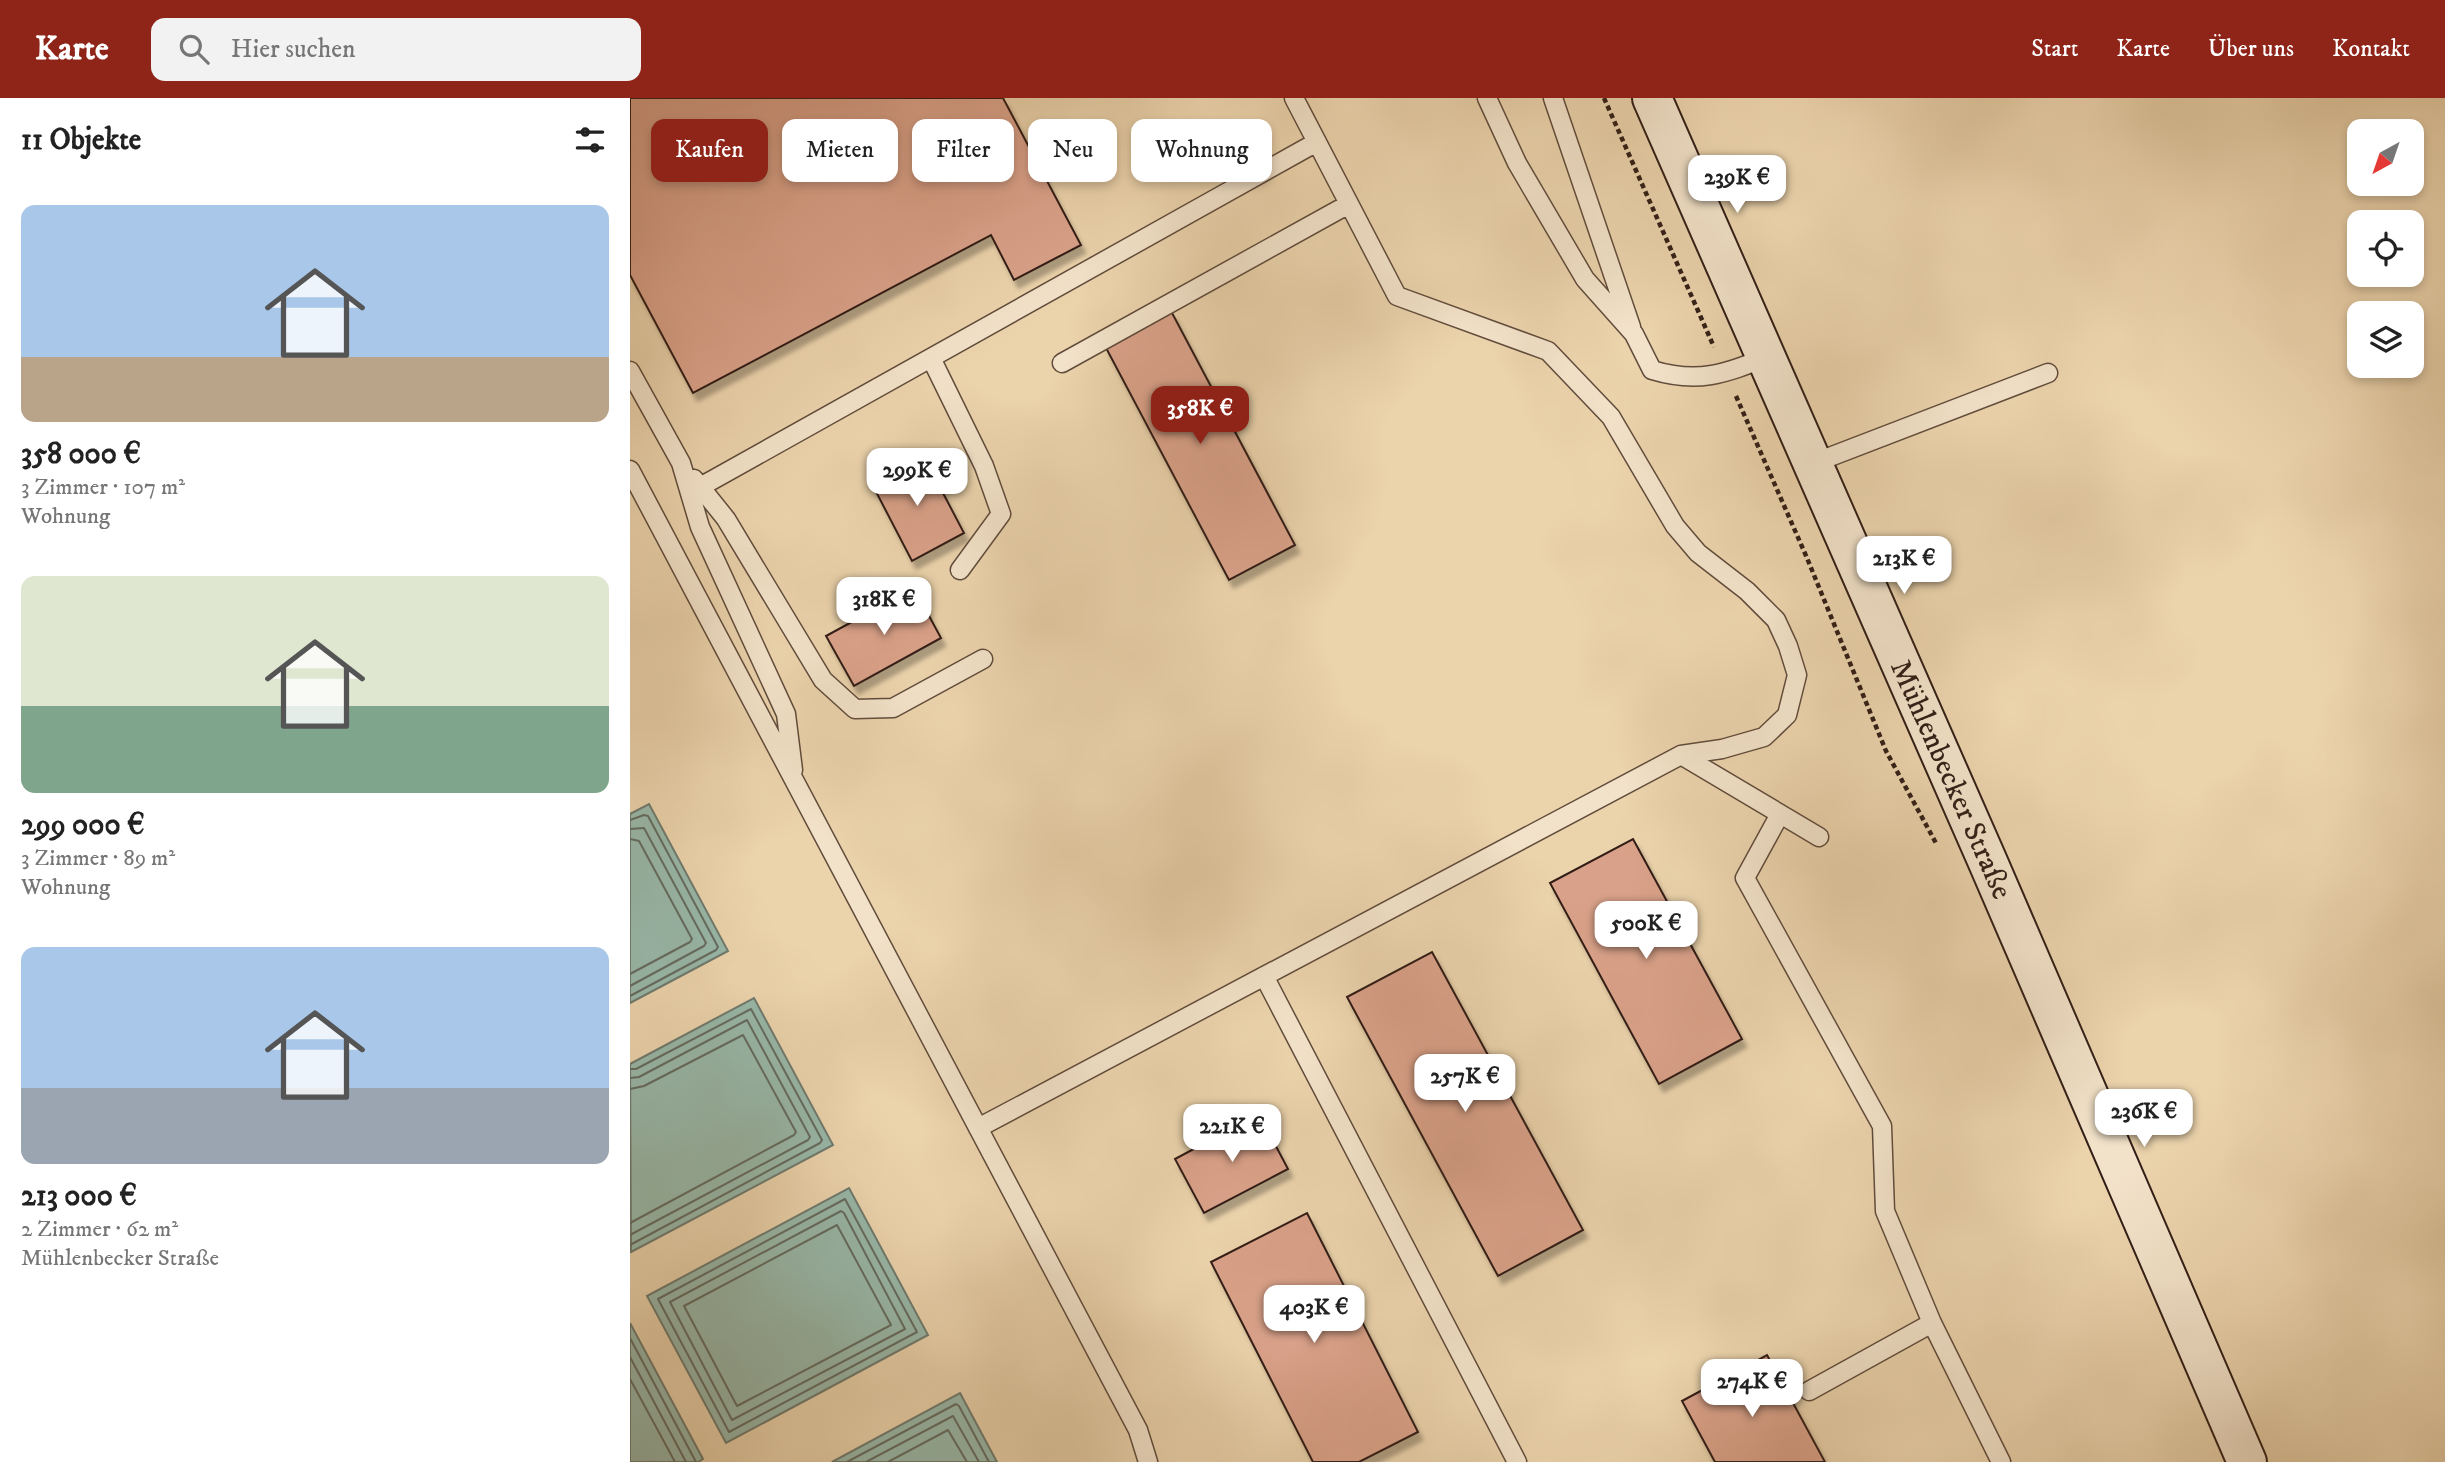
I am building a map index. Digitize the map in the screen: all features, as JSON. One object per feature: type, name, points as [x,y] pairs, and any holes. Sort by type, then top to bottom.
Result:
[{"type":"main road","name":"Mühlenbecker Straße","points":[[1653,98],[2247,1462]]},
{"type":"lane","points":[[978,1128],[1681,755],[1722,749],[1764,737],[1787,716],[1797,675],[1776,620],[1746,591],[1698,553],[1675,526],[1611,417],[1548,351],[1397,296],[1294,98]]},
{"type":"lane","points":[[1487,98],[1517,163],[1584,279],[1634,334]]},
{"type":"lane","points":[[1553,98],[1634,334],[1652,370],[1677,377],[1726,373],[1767,357]]},
{"type":"lane","points":[[700,487],[1317,142]]},
{"type":"lane","points":[[1062,363],[1349,204]]},
{"type":"lane","points":[[931,358],[984,466],[1001,514],[960,570]]},
{"type":"lane","points":[[630,371],[681,463],[726,519],[823,680],[855,709],[893,708],[983,659]]},
{"type":"lane","points":[[1814,463],[2048,373]]},
{"type":"lane","points":[[681,463],[700,527],[786,714],[795,781]]},
{"type":"lane","points":[[630,470],[1138,1430],[1147,1462]]},
{"type":"lane","points":[[1681,755],[1819,837]]},
{"type":"lane","points":[[1780,814],[1745,878],[1882,1126],[1885,1211],[1931,1324],[2001,1462]]},
{"type":"lane","points":[[1264,976],[1517,1462]]},
{"type":"lane","points":[[1809,1391],[1931,1324]]},
{"type":"path","points":[[1604,98],[1807,558],[1886,751],[1940,851]]},
{"type":"water","points":[[649,804],[728,951],[630,1003],[630,814]]},
{"type":"water","points":[[754,998],[833,1145],[631,1252],[630,1064]]},
{"type":"water","points":[[849,1188],[928,1335],[726,1443],[647,1296]]},
{"type":"water","points":[[630,1323],[703,1459],[698,1462],[630,1462]]},
{"type":"water","points":[[960,1393],[997,1462],[832,1462]]},
{"type":"building","points":[[630,98],[1003,98],[1028,145],[1028,182],[1048,182],[1081,245],[1014,280],[991,235],[693,393],[630,275]]},
{"type":"building","points":[[1171,311],[1295,545],[1229,580],[1105,346]]},
{"type":"building","points":[[923,455],[964,533],[912,561],[871,482]]},
{"type":"building","points":[[914,588],[941,638],[854,686],[826,636]]},
{"type":"building","points":[[1633,839],[1742,1039],[1659,1084],[1550,883]]},
{"type":"building","points":[[1432,952],[1583,1230],[1498,1276],[1347,997]]},
{"type":"building","points":[[1259,1114],[1288,1169],[1204,1213],[1175,1159]]},
{"type":"building","points":[[1307,1213],[1418,1432],[1359,1462],[1313,1462],[1211,1262]]},
{"type":"building","points":[[1767,1355],[1825,1462],[1715,1462],[1682,1401]]}]
